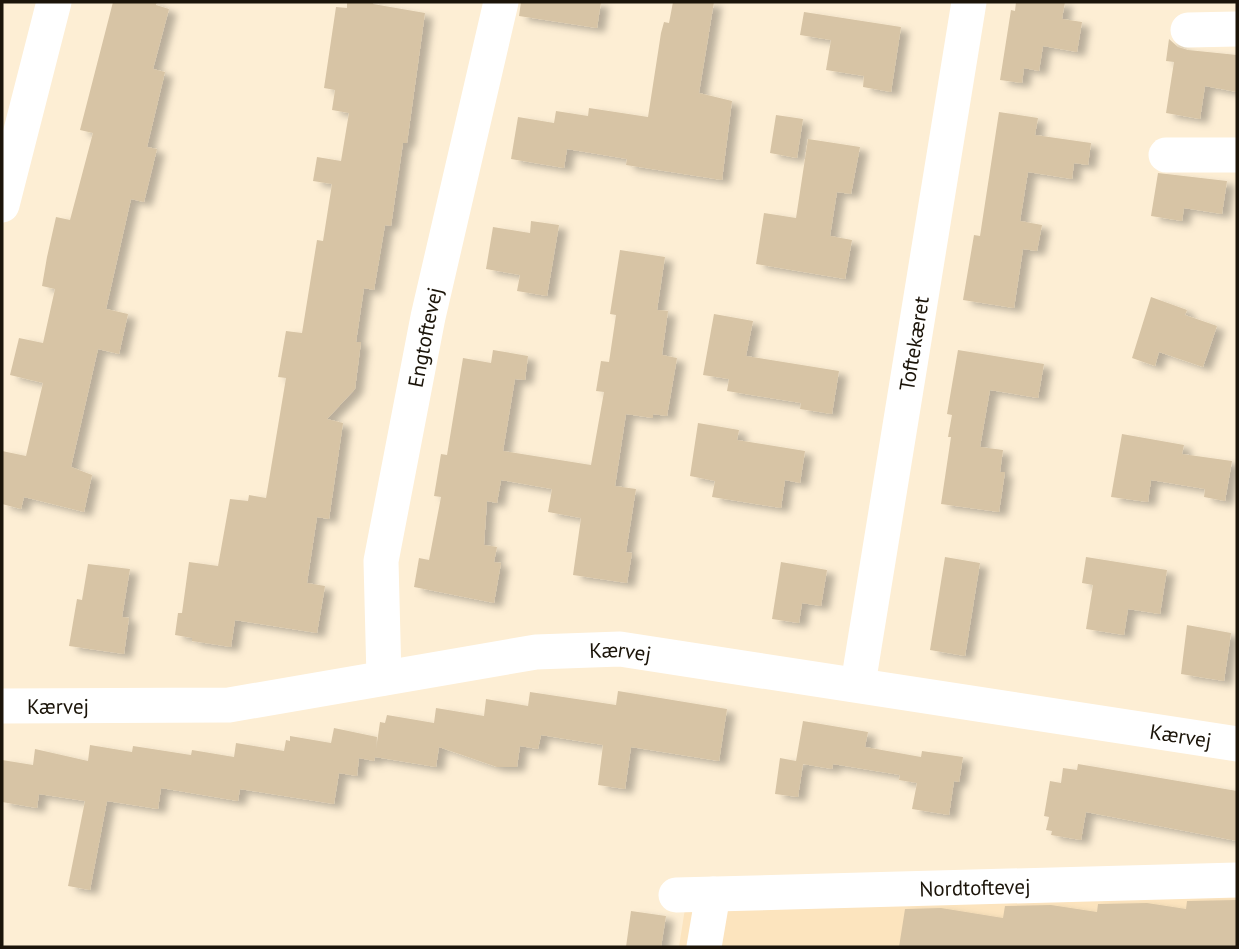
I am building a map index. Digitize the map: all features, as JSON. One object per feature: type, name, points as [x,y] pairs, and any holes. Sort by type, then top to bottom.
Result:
[{"type":"street","points":[[2,205],[54,2]]},
{"type":"street","name":"Engtoftevej","points":[[384,678],[382,561],[428,317],[501,2]]},
{"type":"street","name":"Toftekæret","points":[[858,684],[969,2]]},
{"type":"street","points":[[1188,30],[1237,29]]},
{"type":"street","points":[[1166,155],[1237,155]]},
{"type":"street","name":"Kærvej","points":[[2,706],[229,705],[536,652],[620,649],[1237,744]]},
{"type":"street","name":"Nordtoftevej","points":[[676,895],[1237,880]]},
{"type":"street","points":[[705,947],[713,894]]},
{"type":"shaded area","points":[[1237,889],[1237,947],[679,947],[686,902]]},
{"type":"building","points":[[113,2],[157,2],[156,5],[169,9],[153,69],[165,72],[147,147],[157,149],[144,202],[131,199],[106,309],[128,314],[119,354],[98,349],[71,467],[92,475],[84,512],[24,497],[21,509],[2,504],[2,451],[26,456],[43,383],[10,375],[19,338],[43,343],[55,289],[42,286],[47,257],[56,217],[70,220],[93,133],[80,130]]},
{"type":"building","points":[[347,2],[374,2],[373,4],[425,13],[407,143],[403,143],[391,226],[385,225],[374,290],[364,288],[356,342],[361,342],[355,389],[327,419],[343,423],[329,519],[317,517],[307,583],[325,586],[317,633],[235,620],[231,647],[192,641],[192,638],[175,635],[178,613],[182,613],[189,562],[218,566],[230,499],[248,501],[249,495],[266,498],[286,378],[278,377],[286,331],[302,333],[317,240],[323,241],[332,184],[313,181],[317,157],[341,161],[349,113],[332,110],[335,90],[324,88],[336,7],[347,8]]},
{"type":"building","points":[[521,2],[601,2],[597,28],[519,16]]},
{"type":"building","points":[[673,2],[714,2],[699,93],[732,101],[722,180],[626,165],[627,159],[567,149],[564,168],[511,159],[518,117],[554,123],[556,111],[588,116],[589,108],[648,117],[661,33],[664,22],[669,23]]},
{"type":"building","points":[[1016,2],[1065,2],[1062,19],[1082,22],[1077,52],[1043,46],[1039,71],[1024,68],[1022,83],[1000,80],[1011,10],[1015,11]]},
{"type":"building","points":[[804,12],[901,27],[891,92],[863,87],[864,76],[826,70],[831,40],[800,35]]},
{"type":"building","points":[[1169,39],[1178,47],[1188,50],[1237,55],[1237,92],[1205,86],[1200,119],[1166,113],[1174,62],[1166,61]]},
{"type":"building","points":[[999,112],[1038,118],[1035,135],[1091,143],[1088,165],[1074,163],[1072,179],[1028,172],[1020,221],[1042,225],[1037,251],[1023,249],[1014,308],[963,300],[974,235],[980,236]]},
{"type":"building","points":[[776,115],[803,119],[797,158],[770,153]]},
{"type":"building","points":[[808,139],[860,147],[851,194],[837,192],[830,236],[852,240],[845,279],[756,264],[764,213],[796,218]]},
{"type":"building","points":[[1158,173],[1227,181],[1222,214],[1184,208],[1182,221],[1151,216]]},
{"type":"building","points":[[531,221],[559,225],[547,296],[517,291],[520,275],[486,269],[493,227],[530,233]]},
{"type":"building","points":[[620,250],[665,257],[657,310],[668,311],[662,355],[677,358],[667,416],[653,414],[653,418],[626,414],[615,486],[636,489],[626,552],[632,553],[627,583],[573,575],[581,518],[548,512],[552,489],[501,480],[497,503],[487,501],[484,545],[497,547],[494,562],[501,563],[494,603],[414,587],[419,558],[429,560],[441,497],[434,496],[441,454],[447,455],[463,358],[491,363],[493,350],[528,356],[525,380],[515,379],[503,451],[591,465],[604,392],[596,391],[601,361],[609,362],[616,315],[610,314]]},
{"type":"building","points":[[1151,297],[1187,310],[1185,315],[1217,326],[1203,367],[1159,352],[1155,366],[1132,358]]},
{"type":"building","points":[[714,314],[753,321],[746,356],[839,371],[832,414],[800,409],[801,403],[727,391],[729,379],[703,375]]},
{"type":"building","points":[[958,350],[1044,364],[1038,398],[990,390],[980,447],[1003,450],[1000,472],[1005,472],[999,512],[941,504],[951,437],[948,437],[952,415],[947,414]]},
{"type":"building","points":[[698,423],[739,430],[737,440],[805,451],[800,483],[785,480],[781,508],[712,497],[715,481],[690,476]]},
{"type":"building","points":[[1122,434],[1184,445],[1182,454],[1232,461],[1225,501],[1204,497],[1205,489],[1151,480],[1148,502],[1111,497]]},
{"type":"building","points":[[945,557],[980,563],[965,656],[930,650]]},
{"type":"building","points":[[1086,557],[1167,570],[1160,614],[1128,609],[1124,635],[1086,629],[1093,585],[1082,583]]},
{"type":"building","points":[[781,562],[827,570],[821,606],[802,603],[799,623],[772,619]]},
{"type":"building","points":[[88,564],[130,569],[122,617],[129,618],[124,654],[69,646],[77,599],[82,600]]},
{"type":"building","points":[[1187,625],[1231,633],[1224,681],[1181,674]]},
{"type":"building","points":[[618,691],[727,709],[719,761],[631,747],[625,789],[598,785],[603,745],[541,735],[538,749],[520,746],[517,767],[497,767],[439,747],[436,767],[375,757],[374,761],[359,758],[357,776],[339,773],[334,804],[240,789],[238,801],[161,788],[158,809],[107,801],[90,890],[68,886],[85,801],[39,794],[37,808],[2,802],[2,760],[33,765],[35,749],[88,761],[90,745],[132,752],[133,746],[191,755],[192,750],[234,757],[236,743],[284,751],[286,740],[290,741],[290,736],[331,743],[334,728],[377,737],[376,750],[380,722],[385,723],[387,715],[434,723],[436,708],[484,716],[486,699],[528,706],[530,692],[616,705]]},
{"type":"building","points":[[803,721],[868,732],[865,747],[921,757],[922,751],[963,757],[959,782],[954,781],[949,815],[912,809],[917,783],[899,780],[900,775],[833,764],[832,769],[803,764],[798,797],[775,794],[780,758],[796,761]]},
{"type":"building","points":[[1078,764],[1237,791],[1237,841],[1086,812],[1081,840],[1051,835],[1052,831],[1046,830],[1049,817],[1044,816],[1050,781],[1061,783],[1063,768],[1077,770]]},
{"type":"building","points":[[1237,900],[1237,947],[899,947],[905,909],[941,908],[1003,918],[1005,906],[1051,905],[1097,912],[1098,904],[1147,903],[1186,909],[1187,901]]},
{"type":"building","points":[[631,911],[666,916],[661,947],[626,947]]}]
